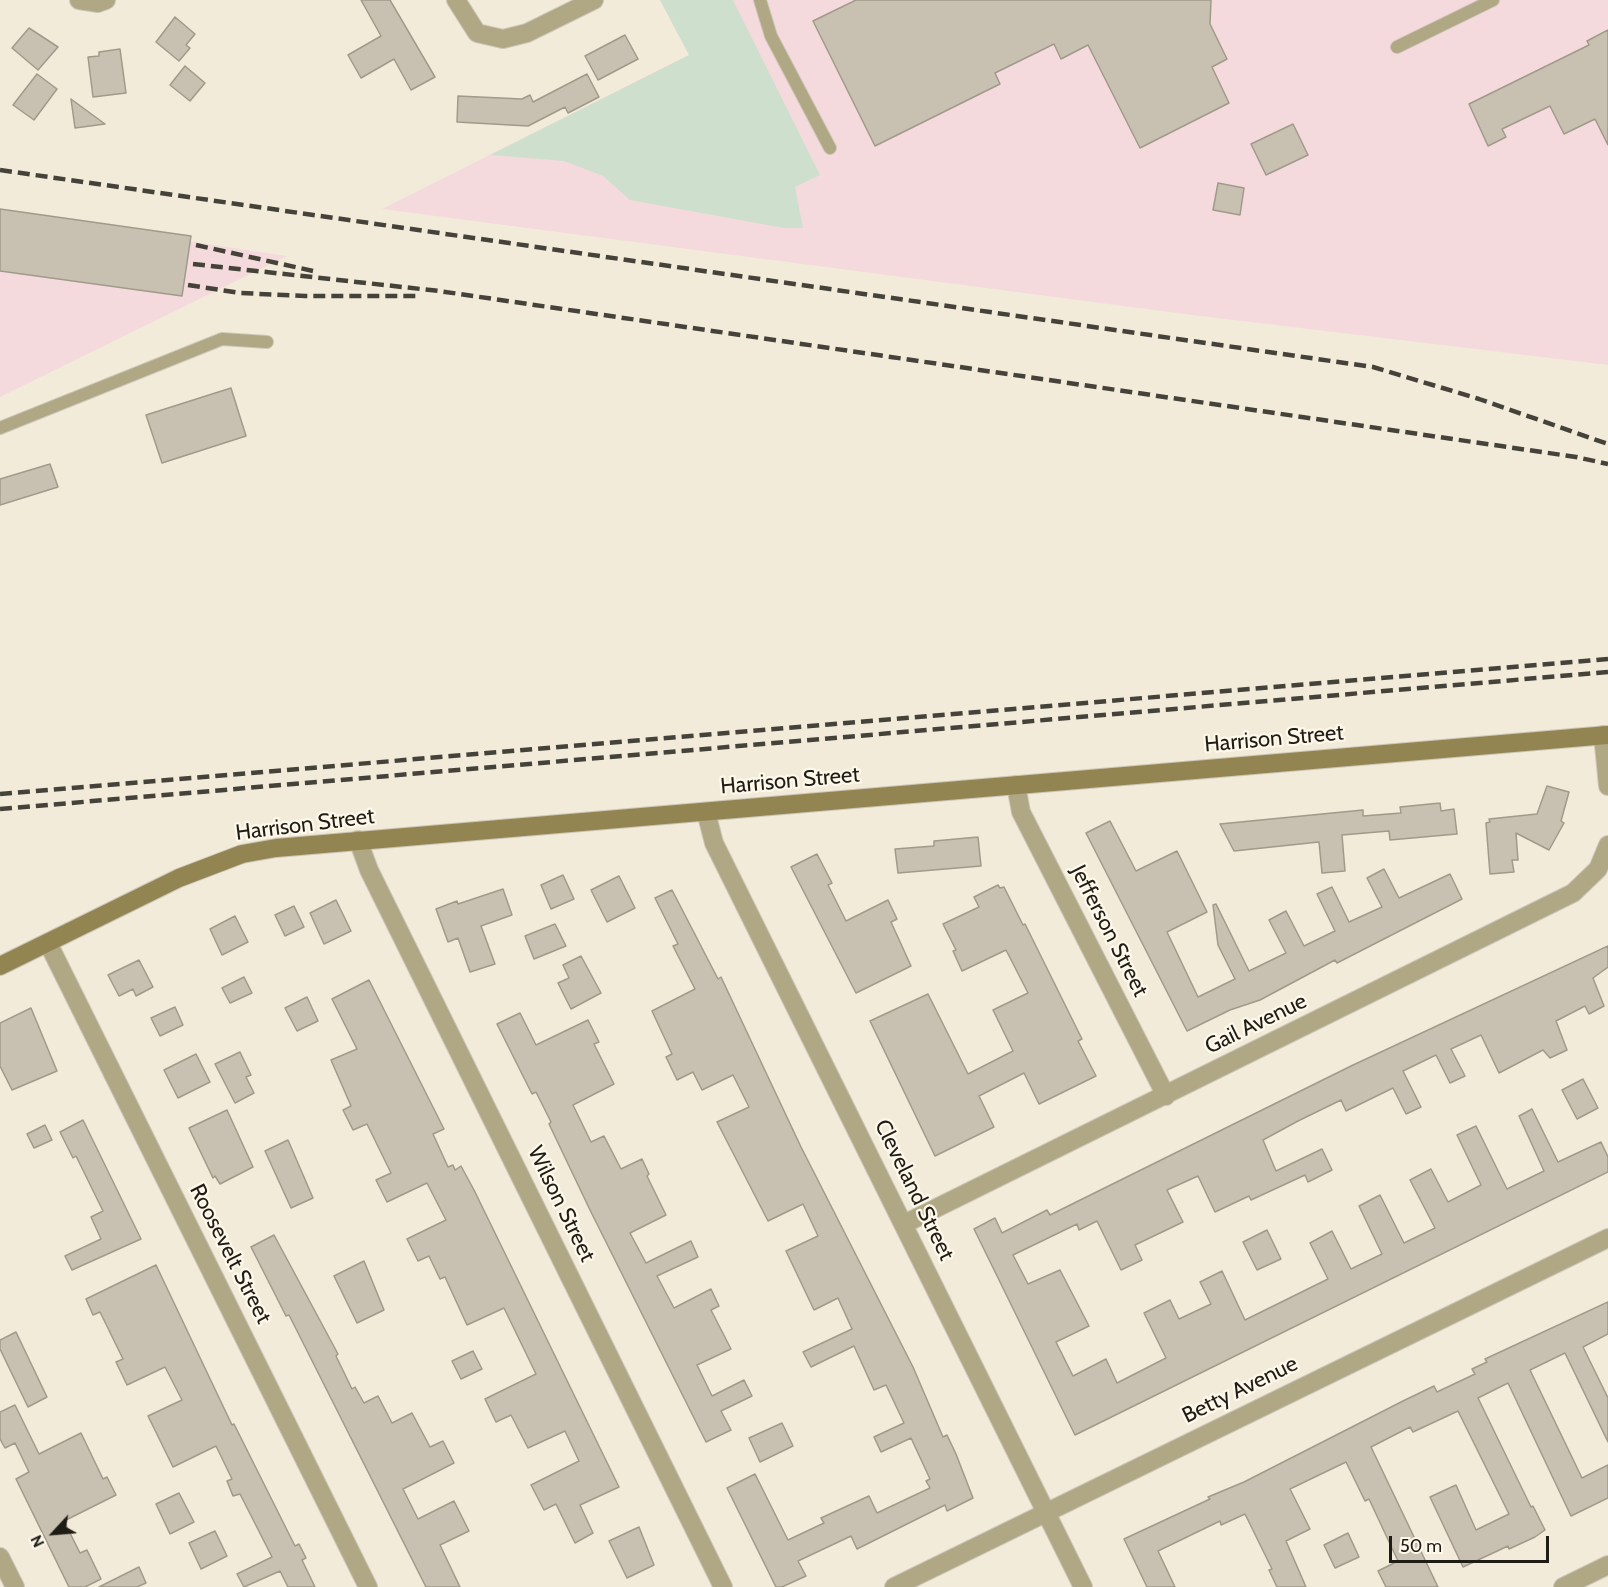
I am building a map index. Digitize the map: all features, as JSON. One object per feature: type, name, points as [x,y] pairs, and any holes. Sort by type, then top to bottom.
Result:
[{"type":"main road","name":"Harrison Street","points":[[0,966],[210,865],[276,848],[1605,735]]},
{"type":"street","points":[[80,0],[88,3],[106,0]]},
{"type":"street","points":[[456,0],[477,33],[503,39],[527,33],[594,0]]},
{"type":"street","points":[[1605,735],[1608,786]]},
{"type":"street","name":"Jefferson Street","points":[[1016,785],[1021,812],[1166,1096]]},
{"type":"street","name":"Cleveland Street","points":[[706,812],[714,843],[1083,1587]]},
{"type":"street","name":"Wilson Street","points":[[358,840],[375,881],[723,1587]]},
{"type":"street","name":"Gail Avenue","points":[[904,1224],[1573,893],[1598,869],[1608,845]]},
{"type":"street","name":"Roosevelt Street","points":[[48,942],[368,1587]]},
{"type":"street","name":"Betty Avenue","points":[[894,1587],[1608,1238]]},
{"type":"street","points":[[0,1557],[15,1587]]},
{"type":"street","points":[[1563,1587],[1608,1565]]},
{"type":"lane","points":[[760,0],[771,36],[830,148]]},
{"type":"lane","points":[[1396,47],[1493,0]]},
{"type":"lane","points":[[0,428],[222,339],[267,342]]},
{"type":"shaded area","points":[[660,0],[1608,0],[1608,365],[1192,315],[382,209],[689,55]]},
{"type":"shaded area","points":[[0,213],[287,256],[0,397]]},
{"type":"green space","points":[[660,0],[733,0],[820,175],[795,187],[803,228],[784,228],[630,200],[603,176],[564,161],[490,155],[689,55]]},
{"type":"building","points":[[361,0],[390,0],[435,77],[411,90],[394,59],[361,78],[348,55],[381,36]]},
{"type":"building","points":[[856,0],[1211,0],[1210,24],[1227,59],[1212,67],[1229,103],[1140,148],[1088,45],[1061,59],[1054,44],[995,73],[1000,84],[875,146],[813,21]]},
{"type":"building","points":[[175,17],[195,34],[186,45],[190,48],[179,61],[156,42]]},
{"type":"building","points":[[29,28],[58,47],[38,70],[12,48]]},
{"type":"building","points":[[1608,30],[1608,145],[1595,119],[1564,134],[1550,106],[1502,129],[1506,137],[1488,146],[1469,104],[1589,45],[1587,41]]},
{"type":"building","points":[[625,35],[638,59],[598,80],[585,56]]},
{"type":"building","points":[[120,49],[126,93],[93,97],[88,57],[99,56],[99,52]]},
{"type":"building","points":[[185,66],[205,83],[190,101],[170,85]]},
{"type":"building","points":[[37,74],[57,89],[34,120],[13,105]]},
{"type":"building","points":[[587,74],[599,97],[568,113],[565,107],[528,126],[457,122],[458,96],[522,99],[530,95],[533,102]]},
{"type":"building","points":[[71,99],[105,124],[75,128]]},
{"type":"building","points":[[1293,124],[1308,155],[1266,175],[1251,144]]},
{"type":"building","points":[[1218,183],[1244,188],[1240,215],[1213,210]]},
{"type":"building","points":[[0,209],[191,236],[182,296],[0,271]]},
{"type":"building","points":[[231,388],[246,436],[162,463],[146,415]]},
{"type":"building","points":[[50,464],[58,487],[0,505],[0,479]]},
{"type":"building","points":[[1547,786],[1569,792],[1561,821],[1564,823],[1549,850],[1516,833],[1518,860],[1512,860],[1514,872],[1490,874],[1486,823],[1490,822],[1489,819],[1537,814]]},
{"type":"building","points":[[1440,803],[1441,811],[1454,809],[1457,834],[1390,840],[1389,831],[1342,835],[1345,871],[1322,873],[1319,842],[1234,851],[1220,824],[1363,810],[1363,816],[1401,813],[1400,807]]},
{"type":"building","points":[[1110,821],[1136,871],[1177,851],[1207,912],[1167,932],[1198,997],[1235,979],[1218,945],[1213,905],[1216,904],[1249,971],[1286,953],[1269,920],[1286,911],[1304,946],[1335,931],[1317,894],[1332,887],[1349,922],[1382,907],[1367,878],[1384,869],[1399,898],[1450,874],[1462,899],[1337,963],[1335,960],[1260,1000],[1230,1010],[1187,1031],[1086,833]]},
{"type":"building","points":[[978,837],[981,866],[898,873],[895,849],[934,846],[934,841]]},
{"type":"building","points":[[817,854],[832,883],[828,885],[846,921],[888,900],[897,919],[891,922],[911,966],[856,993],[791,867]]},
{"type":"building","points":[[563,875],[574,899],[551,909],[541,885]]},
{"type":"building","points":[[619,876],[635,908],[607,922],[591,890]]},
{"type":"building","points":[[998,885],[1000,888],[1004,887],[1023,925],[1025,924],[1082,1039],[1078,1041],[1096,1076],[1039,1104],[1024,1073],[979,1096],[994,1127],[935,1156],[870,1021],[928,994],[968,1074],[1013,1051],[993,1010],[1028,993],[1006,950],[962,971],[953,951],[956,950],[943,924],[979,907],[974,897]]},
{"type":"building","points":[[503,889],[512,915],[481,926],[495,964],[470,972],[458,938],[448,942],[436,909]]},
{"type":"building","points":[[672,890],[718,979],[721,977],[801,1147],[913,1367],[943,1437],[947,1435],[973,1498],[947,1511],[945,1505],[857,1549],[851,1536],[798,1561],[806,1576],[782,1587],[776,1587],[727,1488],[755,1474],[788,1540],[824,1523],[821,1518],[869,1496],[877,1513],[930,1488],[926,1481],[930,1479],[911,1438],[881,1452],[874,1437],[904,1423],[886,1385],[874,1390],[854,1346],[811,1367],[803,1352],[852,1329],[838,1298],[814,1310],[786,1251],[818,1236],[803,1204],[768,1221],[717,1122],[749,1107],[733,1075],[702,1090],[693,1072],[677,1080],[666,1057],[672,1054],[652,1011],[695,989],[673,946],[678,944],[655,898]]},
{"type":"building","points":[[336,900],[351,931],[324,944],[310,913]]},
{"type":"building","points":[[294,906],[304,927],[285,936],[275,915]]},
{"type":"building","points":[[235,916],[248,942],[222,955],[210,929]]},
{"type":"building","points":[[555,924],[566,946],[534,959],[525,936]]},
{"type":"building","points":[[1608,946],[1608,967],[1593,978],[1604,1006],[1589,1014],[1585,1006],[1556,1021],[1567,1050],[1550,1058],[1543,1050],[1499,1073],[1481,1035],[1451,1049],[1465,1076],[1450,1083],[1436,1055],[1403,1071],[1421,1107],[1406,1114],[1393,1088],[1346,1111],[1341,1100],[1298,1121],[1263,1140],[1276,1171],[1322,1149],[1332,1170],[1308,1182],[1305,1175],[1251,1200],[1249,1196],[1215,1212],[1198,1176],[1167,1190],[1183,1222],[1135,1245],[1142,1260],[1121,1270],[1097,1221],[1079,1230],[1077,1224],[1013,1255],[1028,1284],[1060,1270],[1089,1326],[1056,1342],[1073,1376],[1106,1359],[1117,1383],[1166,1358],[1144,1313],[1170,1300],[1179,1319],[1211,1304],[1200,1282],[1222,1271],[1245,1320],[1328,1279],[1310,1243],[1332,1231],[1351,1269],[1382,1254],[1359,1206],[1380,1195],[1404,1243],[1435,1228],[1410,1180],[1431,1169],[1448,1202],[1481,1185],[1457,1135],[1476,1126],[1507,1189],[1544,1171],[1519,1116],[1532,1109],[1558,1162],[1601,1142],[1608,1157],[1608,1172],[1075,1435],[974,1229],[995,1218],[1002,1233],[1047,1210],[1050,1215],[1351,1066]]},
{"type":"building","points":[[581,956],[601,993],[571,1009],[558,983],[569,978],[563,965]]},
{"type":"building","points":[[139,960],[153,987],[136,996],[133,989],[119,996],[108,975]]},
{"type":"building","points":[[244,977],[252,993],[230,1003],[222,988]]},
{"type":"building","points":[[369,980],[444,1129],[433,1134],[448,1167],[453,1165],[455,1170],[461,1166],[474,1190],[619,1487],[580,1505],[593,1533],[575,1543],[556,1504],[544,1510],[531,1485],[579,1461],[565,1431],[528,1448],[511,1415],[496,1422],[485,1399],[536,1374],[504,1308],[467,1325],[445,1277],[440,1279],[429,1256],[418,1261],[407,1239],[446,1220],[427,1183],[387,1202],[376,1180],[391,1173],[367,1124],[353,1130],[343,1110],[351,1106],[331,1060],[357,1049],[332,999]]},
{"type":"building","points":[[307,997],[318,1021],[297,1031],[285,1008]]},
{"type":"building","points":[[175,1007],[183,1025],[160,1036],[151,1018]]},
{"type":"building","points":[[31,1008],[57,1071],[12,1090],[0,1066],[0,1023]]},
{"type":"building","points":[[520,1013],[536,1045],[588,1020],[599,1042],[594,1044],[614,1084],[573,1105],[591,1142],[604,1136],[621,1169],[642,1159],[649,1174],[647,1176],[666,1215],[630,1233],[646,1263],[691,1241],[698,1257],[657,1276],[674,1308],[711,1289],[719,1306],[711,1310],[731,1349],[697,1365],[712,1396],[744,1380],[752,1396],[721,1411],[731,1430],[706,1442],[590,1210],[536,1092],[532,1094],[497,1024]]},
{"type":"building","points":[[240,1052],[251,1075],[246,1077],[254,1093],[235,1103],[215,1064]]},
{"type":"building","points":[[196,1054],[210,1082],[178,1098],[164,1070]]},
{"type":"building","points":[[1583,1079],[1598,1108],[1577,1119],[1562,1090]]},
{"type":"building","points":[[227,1110],[253,1167],[220,1184],[215,1176],[213,1178],[189,1128]]},
{"type":"building","points":[[83,1120],[141,1239],[72,1270],[65,1256],[101,1239],[91,1217],[103,1211],[76,1156],[73,1158],[60,1132]]},
{"type":"building","points":[[45,1125],[52,1140],[34,1148],[27,1134]]},
{"type":"building","points":[[288,1140],[313,1198],[291,1208],[265,1151]]},
{"type":"building","points":[[1267,1230],[1281,1259],[1257,1270],[1243,1242]]},
{"type":"building","points":[[274,1235],[338,1354],[336,1356],[352,1389],[355,1387],[364,1403],[378,1396],[392,1423],[412,1413],[430,1447],[443,1441],[454,1463],[403,1489],[418,1519],[454,1501],[469,1531],[440,1545],[460,1587],[426,1587],[289,1315],[286,1316],[251,1247]]},
{"type":"building","points":[[364,1261],[384,1310],[357,1323],[334,1276]]},
{"type":"building","points":[[156,1265],[232,1425],[234,1424],[295,1546],[299,1544],[306,1558],[302,1560],[315,1587],[288,1587],[280,1571],[244,1587],[237,1574],[272,1557],[240,1494],[233,1496],[227,1481],[232,1479],[216,1446],[173,1467],[148,1416],[182,1400],[165,1367],[127,1385],[116,1362],[123,1359],[100,1312],[93,1315],[86,1299]]},
{"type":"building","points":[[1608,1302],[1608,1334],[1583,1347],[1608,1398],[1608,1442],[1565,1353],[1530,1370],[1582,1478],[1608,1465],[1608,1498],[1571,1516],[1508,1383],[1478,1398],[1531,1507],[1533,1506],[1545,1530],[1535,1537],[1509,1549],[1508,1546],[1463,1567],[1430,1497],[1456,1485],[1476,1530],[1509,1514],[1458,1411],[1413,1432],[1410,1427],[1371,1447],[1438,1587],[1386,1587],[1378,1571],[1398,1561],[1369,1499],[1365,1501],[1346,1462],[1290,1489],[1310,1529],[1286,1541],[1306,1587],[1277,1587],[1269,1570],[1272,1569],[1245,1514],[1221,1525],[1220,1521],[1158,1551],[1175,1587],[1147,1587],[1124,1539],[1210,1499],[1208,1497],[1244,1482],[1434,1386],[1437,1392],[1475,1374],[1472,1369],[1487,1362],[1485,1359]]},
{"type":"building","points":[[16,1332],[47,1397],[28,1407],[0,1349],[0,1340]]},
{"type":"building","points":[[473,1351],[482,1369],[461,1379],[452,1361]]},
{"type":"building","points":[[15,1405],[39,1454],[81,1433],[103,1479],[107,1477],[116,1495],[64,1521],[80,1553],[87,1550],[101,1579],[85,1587],[69,1587],[16,1479],[29,1472],[15,1443],[5,1448],[0,1439],[0,1412]]},
{"type":"building","points":[[782,1423],[793,1446],[760,1462],[749,1438]]},
{"type":"building","points":[[179,1493],[194,1522],[170,1534],[156,1504]]},
{"type":"building","points":[[639,1527],[654,1565],[627,1578],[609,1541]]},
{"type":"building","points":[[215,1531],[227,1556],[201,1569],[189,1543]]},
{"type":"building","points":[[1348,1533],[1359,1557],[1335,1568],[1324,1545]]},
{"type":"building","points":[[139,1567],[146,1583],[137,1587],[99,1587]]},
{"type":"railway","points":[[0,170],[1373,367],[1479,399],[1608,444]]},
{"type":"railway","points":[[196,245],[313,271]]},
{"type":"railway","points":[[193,264],[439,291],[1576,457],[1608,464]]},
{"type":"railway","points":[[188,285],[240,293],[305,296],[416,296]]},
{"type":"railway","points":[[0,794],[1608,659]]},
{"type":"railway","points":[[0,809],[1608,672]]}]
